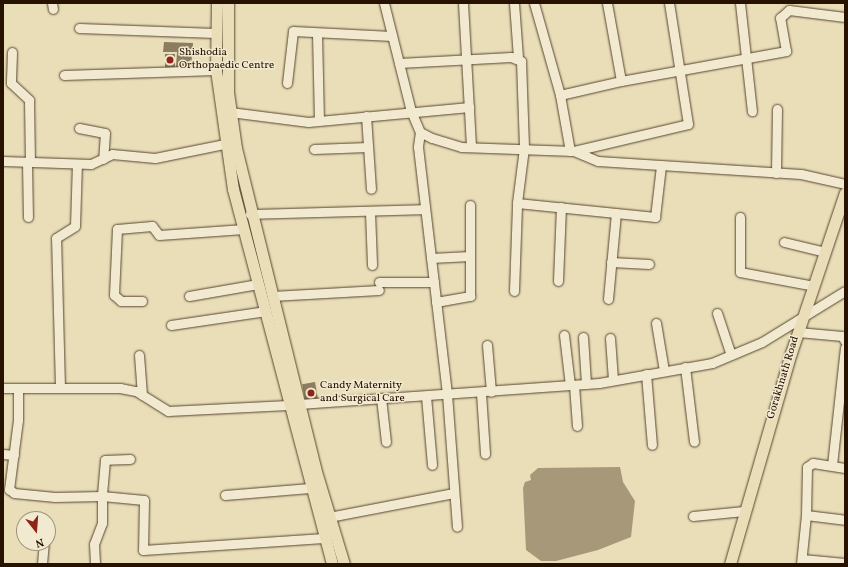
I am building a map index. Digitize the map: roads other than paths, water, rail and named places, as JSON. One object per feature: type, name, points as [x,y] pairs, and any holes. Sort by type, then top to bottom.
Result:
[{"type":"main road","points":[[218,3],[215,34],[216,70],[224,144],[258,284],[344,564]]},
{"type":"main road","points":[[228,3],[230,112],[250,214],[272,296],[310,488],[332,564]]},
{"type":"main road","name":"Gorakhnath Road","points":[[730,564],[744,511],[798,332],[845,193]]},
{"type":"street","points":[[384,3],[411,111],[420,132],[425,209],[447,394],[457,527]]},
{"type":"street","points":[[463,3],[471,147]]},
{"type":"street","points":[[514,3],[524,148],[517,203],[514,291]]},
{"type":"street","points":[[534,3],[560,95],[572,151]]},
{"type":"street","points":[[607,3],[621,81]]},
{"type":"street","points":[[420,132],[471,147],[572,151],[687,125],[682,70],[669,3]]},
{"type":"street","points":[[740,3],[748,59],[752,111]]},
{"type":"street","points":[[560,95],[621,81],[748,59],[787,50],[780,18],[789,10],[845,17]]},
{"type":"street","points":[[79,28],[215,34]]},
{"type":"street","points":[[287,82],[292,32],[392,36]]},
{"type":"street","points":[[317,33],[319,120]]},
{"type":"street","points":[[12,52],[11,83],[29,100],[28,217]]},
{"type":"street","points":[[399,62],[518,58]]},
{"type":"street","points":[[64,75],[216,70]]},
{"type":"street","points":[[230,112],[297,122],[469,107]]},
{"type":"street","points":[[776,173],[777,109]]},
{"type":"street","points":[[366,116],[371,189]]},
{"type":"street","points":[[79,128],[105,132],[104,159]]},
{"type":"street","points":[[3,162],[77,164],[96,163],[112,154],[155,158],[224,144]]},
{"type":"street","points":[[314,149],[368,147]]},
{"type":"street","points":[[572,151],[598,161],[776,173],[845,184]]},
{"type":"street","points":[[60,388],[56,238],[75,226],[77,164]]},
{"type":"street","points":[[517,203],[655,217],[661,166]]},
{"type":"street","points":[[436,302],[470,296],[470,205]]},
{"type":"street","points":[[558,281],[561,207]]},
{"type":"street","points":[[250,214],[370,212],[425,209]]},
{"type":"street","points":[[370,212],[372,265]]},
{"type":"street","points":[[608,299],[616,213]]},
{"type":"street","points":[[740,217],[740,272],[814,286]]},
{"type":"street","points":[[142,301],[121,301],[114,295],[117,229],[152,226],[159,235],[244,229]]},
{"type":"street","points":[[784,242],[825,252]]},
{"type":"street","points":[[431,258],[470,256]]},
{"type":"street","points":[[611,262],[649,264]]},
{"type":"street","points":[[272,296],[434,282]]},
{"type":"street","points":[[189,296],[258,284]]},
{"type":"street","points":[[3,388],[120,388],[142,395],[168,411],[294,405],[586,384],[685,367],[731,355],[803,318],[845,291]]},
{"type":"street","points":[[171,325],[266,311]]},
{"type":"street","points":[[718,313],[731,355]]},
{"type":"street","points":[[656,323],[664,371]]},
{"type":"street","points":[[798,332],[844,337]]},
{"type":"street","points":[[564,336],[577,426]]},
{"type":"street","points":[[583,337],[586,384]]},
{"type":"street","points":[[610,338],[613,380]]},
{"type":"street","points":[[485,454],[487,345]]},
{"type":"street","points":[[832,465],[845,348]]},
{"type":"street","points":[[139,355],[142,395]]},
{"type":"street","points":[[685,367],[694,441]]},
{"type":"street","points":[[646,374],[652,445]]},
{"type":"street","points":[[18,388],[14,455],[9,489],[14,493],[102,496],[144,500],[143,550],[324,538]]},
{"type":"street","points":[[426,396],[432,465]]},
{"type":"street","points":[[381,398],[386,442]]},
{"type":"street","points":[[3,454],[14,455]]},
{"type":"street","points":[[95,564],[94,544],[102,523],[102,496],[105,460],[130,459]]},
{"type":"street","points":[[845,468],[813,463],[807,467],[806,516],[802,562],[845,563]]},
{"type":"street","points":[[225,495],[310,488]]},
{"type":"street","points":[[329,517],[454,493]]},
{"type":"street","points":[[693,516],[744,511]]},
{"type":"street","points":[[806,516],[845,520]]},
{"type":"street","points":[[42,564],[43,551]]},
{"type":"place","name":"Shishodia Orthopaedic Centre","points":[[170,60]]},
{"type":"place","name":"Candy Maternity and Surgical Care","points":[[311,393]]}]
